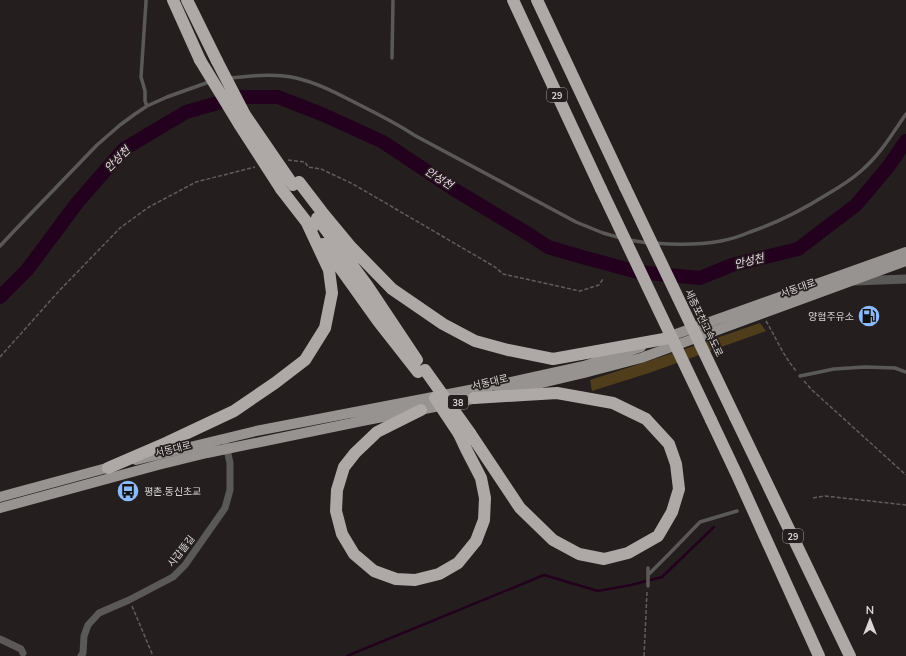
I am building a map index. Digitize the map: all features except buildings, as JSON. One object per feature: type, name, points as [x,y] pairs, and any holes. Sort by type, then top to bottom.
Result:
[{"type":"highway","points":[[173,0],[200,60],[239,124],[291,185],[367,285],[421,371],[464,434],[520,508],[553,540],[580,554],[604,559],[628,553],[658,536],[672,512],[679,489],[676,464],[669,444],[646,419],[612,403],[557,393],[474,398]]},
{"type":"highway","points":[[108,468],[166,444],[234,411],[305,360],[325,328],[332,293],[329,270],[291,185],[245,115],[187,0]]},
{"type":"highway","name":"29","points":[[513,0],[601,189],[738,475],[819,656]]},
{"type":"highway","name":"세종포천고속도로","points":[[537,0],[850,656]]},
{"type":"highway","points":[[291,185],[322,212],[351,247],[392,289],[443,324],[475,342],[553,359],[664,339]]},
{"type":"highway","points":[[307,223],[378,321],[421,371]]},
{"type":"highway","points":[[421,410],[378,432],[355,453],[344,467],[338,490],[336,511],[342,534],[354,554],[374,571],[396,579],[415,580],[439,574],[458,563],[476,541],[484,520],[485,498],[481,478],[466,449],[464,434]]},
{"type":"main road","name":"서동대로","points":[[0,508],[151,467],[225,444],[256,431],[506,383],[584,366],[664,339],[906,252]]},
{"type":"main road","name":"서동대로","points":[[0,497],[170,452],[421,410],[584,373],[641,358],[906,261]]},
{"type":"street","points":[[852,282],[906,279]]},
{"type":"street","name":"사갑뜰길","points":[[81,656],[83,653],[84,636],[88,626],[99,613],[129,600],[173,577],[185,565],[224,508],[230,490],[230,463],[225,444]]},
{"type":"street","points":[[0,639],[21,649],[23,653]]},
{"type":"lane","points":[[146,0],[140,77],[145,91],[145,101],[147,106]]},
{"type":"lane","points":[[392,58],[393,0]]},
{"type":"lane","points":[[0,246],[97,145],[120,125],[147,106],[166,96],[207,82],[225,79],[252,76],[278,76],[295,78],[326,88],[390,120],[414,135],[576,222],[603,233],[627,240],[645,243],[668,244],[722,241],[762,228],[787,217],[843,185],[862,171],[880,152],[906,114]]},
{"type":"lane","points":[[800,376],[834,369],[865,366],[895,368],[906,372]]},
{"type":"lane","points":[[648,575],[700,522],[738,510]]},
{"type":"lane","points":[[648,568],[648,586]]},
{"type":"path","points":[[288,160],[304,162],[308,167],[321,169],[353,184],[495,267],[504,274],[580,290],[599,285],[603,279]]},
{"type":"path","points":[[0,356],[59,290],[120,228],[149,207],[196,182],[260,165]]},
{"type":"path","points":[[763,314],[792,366],[812,390],[906,475]]},
{"type":"path","points":[[813,498],[825,496],[906,505]]},
{"type":"path","points":[[644,656],[648,586]]},
{"type":"path","points":[[129,600],[153,656]]},
{"type":"shaded area","points":[[760,323],[766,331],[649,373],[592,391],[590,380]]},
{"type":"waterway","name":"안성천","points":[[0,297],[27,270],[77,203],[124,149],[186,112],[239,97],[278,97],[324,115],[383,142],[455,190],[548,247],[638,272],[700,278],[732,265],[798,249],[856,205],[888,167],[906,141]]},
{"type":"waterway","points":[[347,656],[544,575],[598,591],[662,577],[714,527]]},
{"type":"place","name":"양협주유소","points":[[869,316]]},
{"type":"place","name":"평촌.동신초교","points":[[128,491]]}]
